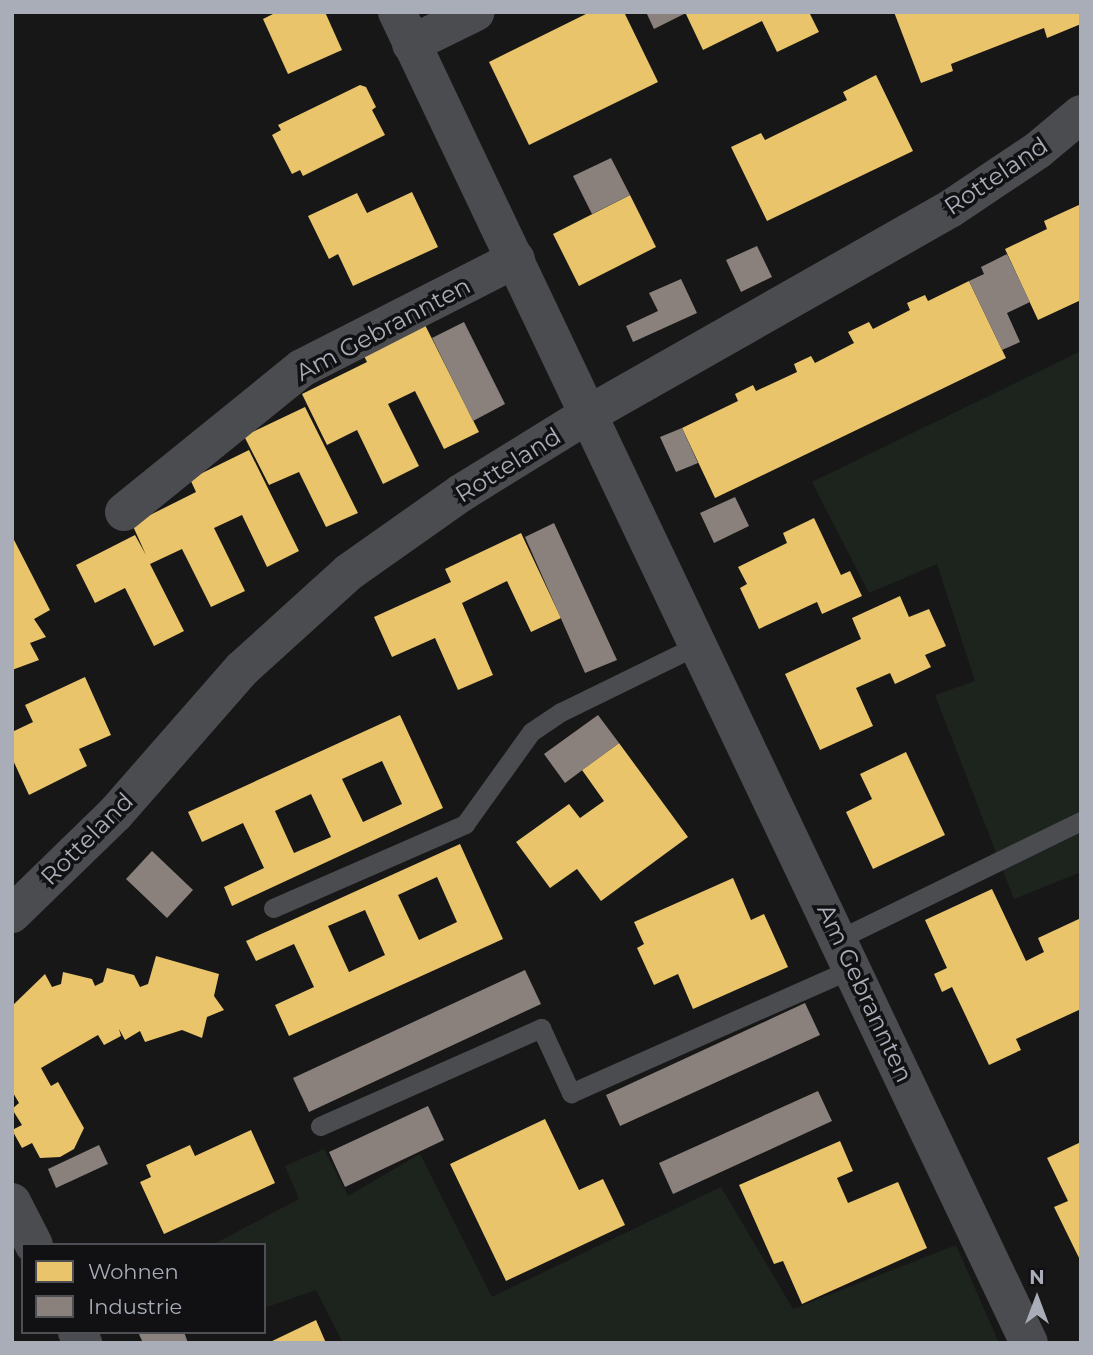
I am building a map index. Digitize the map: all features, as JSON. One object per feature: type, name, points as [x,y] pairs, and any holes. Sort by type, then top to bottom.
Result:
[{"type":"street","name":"Am Gebrannten","points":[[476,12],[404,28],[846,953],[1029,1343]]},
{"type":"street","name":"Rotteland","points":[[12,914],[115,814],[242,669],[349,572],[461,493],[589,414],[950,209],[1038,150],[1081,114]]},
{"type":"street","name":"Am Gebrannten","points":[[124,512],[302,369],[516,260]]},
{"type":"street","points":[[12,1202],[33,1243]]},
{"type":"lane","points":[[273,908],[465,824],[531,732],[561,712],[698,645]]},
{"type":"lane","points":[[320,1126],[541,1028],[571,1093],[846,953],[1081,821]]},
{"type":"shaded area","points":[[1081,351],[1081,872],[1014,899],[935,695],[975,681],[937,564],[869,593],[812,482]]},
{"type":"shaded area","points":[[324,1149],[348,1196],[420,1154],[492,1297],[721,1187],[793,1309],[956,1245],[999,1343],[343,1343],[316,1290],[266,1307],[266,1243],[216,1243],[299,1199],[285,1166]]},
{"type":"building: Wohnen","points":[[277,12],[325,12],[342,50],[288,74],[263,19]]},
{"type":"building: Wohnen","points":[[590,12],[624,12],[658,82],[529,145],[489,62]]},
{"type":"building: Wohnen","points":[[685,12],[809,12],[819,32],[777,52],[762,21],[703,50]]},
{"type":"building: Wohnen","points":[[894,12],[1081,12],[1081,24],[1047,38],[1044,28],[951,64],[953,71],[921,83]]},
{"type":"building: Wohnen","points":[[876,75],[913,151],[767,221],[731,147],[761,133],[765,140],[847,100],[843,92]]},
{"type":"building: Wohnen","points":[[360,85],[366,87],[376,107],[372,110],[385,135],[303,176],[300,170],[292,174],[272,135],[281,130],[278,125]]},
{"type":"building: Wohnen","points":[[412,192],[438,247],[353,286],[338,254],[329,259],[308,216],[357,193],[367,213]]},
{"type":"building: Wohnen","points":[[630,195],[656,247],[579,286],[553,234]]},
{"type":"building: Wohnen","points":[[1081,204],[1081,300],[1038,320],[1005,249],[1047,229],[1044,221]]},
{"type":"building: Wohnen","points":[[969,281],[1006,358],[715,498],[682,428],[738,401],[735,394],[753,385],[756,391],[797,372],[794,364],[811,356],[815,363],[854,343],[848,332],[869,322],[873,329],[910,310],[907,303],[925,295],[928,301]]},
{"type":"building: Wohnen","points":[[424,323],[479,432],[444,449],[415,391],[388,404],[419,466],[383,484],[357,430],[327,445],[302,394],[367,362],[363,354]]},
{"type":"building: Wohnen","points":[[305,407],[358,513],[326,527],[299,472],[269,485],[244,436]]},
{"type":"building: Wohnen","points":[[249,450],[299,551],[267,567],[242,515],[214,528],[245,591],[211,607],[182,549],[150,564],[184,631],[154,646],[125,588],[95,603],[76,565],[135,535],[146,555],[132,524],[196,492],[190,479]]},
{"type":"building: Wohnen","points":[[814,518],[841,575],[850,571],[862,596],[822,614],[817,602],[759,629],[740,588],[747,584],[738,567],[787,543],[783,533]]},
{"type":"building: Wohnen","points":[[521,533],[561,618],[531,632],[507,581],[462,603],[493,675],[458,690],[435,638],[392,657],[374,617],[451,582],[445,569]]},
{"type":"building: Wohnen","points":[[12,536],[50,610],[34,619],[46,637],[30,643],[39,660],[12,670]]},
{"type":"building: Wohnen","points":[[900,596],[909,617],[929,609],[946,646],[925,655],[931,667],[895,684],[890,673],[856,688],[873,726],[820,750],[785,674],[861,639],[852,618]]},
{"type":"building: Wohnen","points":[[85,677],[111,735],[79,749],[87,766],[29,795],[12,758],[12,732],[33,722],[25,705]]},
{"type":"building: Wohnen","points":[[400,715],[443,808],[232,906],[224,887],[264,868],[243,823],[202,842],[188,812]],"holes":[[[382,761],[402,804],[363,822],[342,779]],[[311,794],[331,837],[294,853],[275,811]]]},
{"type":"building: Wohnen","points":[[619,743],[688,837],[601,901],[577,869],[550,888],[516,842],[569,804],[580,818],[604,801],[582,770]]},
{"type":"building: Wohnen","points":[[906,752],[945,835],[873,869],[846,812],[872,799],[860,774]]},
{"type":"building: Wohnen","points":[[460,844],[503,939],[289,1036],[275,1005],[314,987],[294,944],[256,961],[246,941]],"holes":[[[437,877],[457,922],[419,940],[398,895]],[[365,910],[385,955],[349,972],[328,926]]]},
{"type":"building: Wohnen","points":[[733,878],[751,920],[764,914],[788,967],[693,1009],[678,974],[654,985],[637,948],[644,944],[634,922]]},
{"type":"building: Wohnen","points":[[992,889],[1026,961],[1044,952],[1038,938],[1081,918],[1081,1009],[1016,1039],[1021,1050],[989,1065],[952,987],[942,992],[934,974],[947,968],[925,920]]},
{"type":"building: Wohnen","points":[[156,956],[219,974],[214,996],[224,1010],[207,1017],[202,1038],[182,1030],[145,1042],[140,1031],[125,1040],[119,1029],[121,1036],[104,1045],[98,1035],[41,1068],[51,1086],[58,1082],[84,1128],[74,1149],[60,1157],[40,1158],[32,1143],[22,1148],[12,1130],[22,1125],[12,1109],[19,1103],[12,1091],[12,1006],[45,974],[52,987],[61,984],[63,972],[92,979],[95,986],[103,982],[107,968],[134,975],[140,987],[148,984]]},
{"type":"building: Wohnen","points":[[545,1119],[579,1190],[603,1179],[625,1225],[506,1281],[450,1164]]},
{"type":"building: Wohnen","points":[[251,1130],[275,1183],[164,1234],[140,1182],[151,1177],[146,1165],[190,1145],[195,1156]]},
{"type":"building: Wohnen","points":[[840,1141],[853,1171],[837,1178],[848,1203],[898,1182],[927,1248],[802,1304],[783,1261],[774,1264],[739,1185]]},
{"type":"building: Wohnen","points":[[1081,1142],[1081,1262],[1054,1207],[1068,1201],[1047,1158]]},
{"type":"building: Wohnen","points":[[316,1320],[326,1343],[268,1343]]},
{"type":"building: Industrie","points":[[646,12],[688,12],[654,29]]},
{"type":"building: Industrie","points":[[611,158],[630,195],[592,214],[573,176]]},
{"type":"building: Industrie","points":[[757,246],[772,277],[741,292],[726,260]]},
{"type":"building: Industrie","points":[[1007,254],[1030,302],[1007,313],[1020,342],[1002,350],[969,281],[984,274],[981,267]]},
{"type":"building: Industrie","points":[[681,279],[697,313],[633,342],[626,326],[658,311],[649,293]]},
{"type":"building: Industrie","points":[[464,322],[505,404],[473,421],[432,338]]},
{"type":"building: Industrie","points":[[682,428],[698,463],[676,472],[660,437]]},
{"type":"building: Industrie","points":[[735,497],[749,526],[714,543],[700,513]]},
{"type":"building: Industrie","points":[[554,523],[617,660],[585,673],[525,537]]},
{"type":"building: Industrie","points":[[598,715],[619,743],[565,783],[544,754]]},
{"type":"building: Industrie","points":[[152,851],[193,890],[167,918],[126,879]]},
{"type":"building: Industrie","points":[[525,970],[541,1004],[309,1112],[293,1078]]},
{"type":"building: Industrie","points":[[805,1003],[820,1035],[620,1126],[606,1095]]},
{"type":"building: Industrie","points":[[818,1091],[832,1121],[673,1194],[659,1163]]},
{"type":"building: Industrie","points":[[428,1106],[444,1140],[345,1187],[329,1152]]},
{"type":"building: Industrie","points":[[99,1145],[108,1164],[56,1188],[48,1169]]},
{"type":"building: Industrie","points":[[139,1334],[185,1334],[188,1343],[143,1343]]}]
